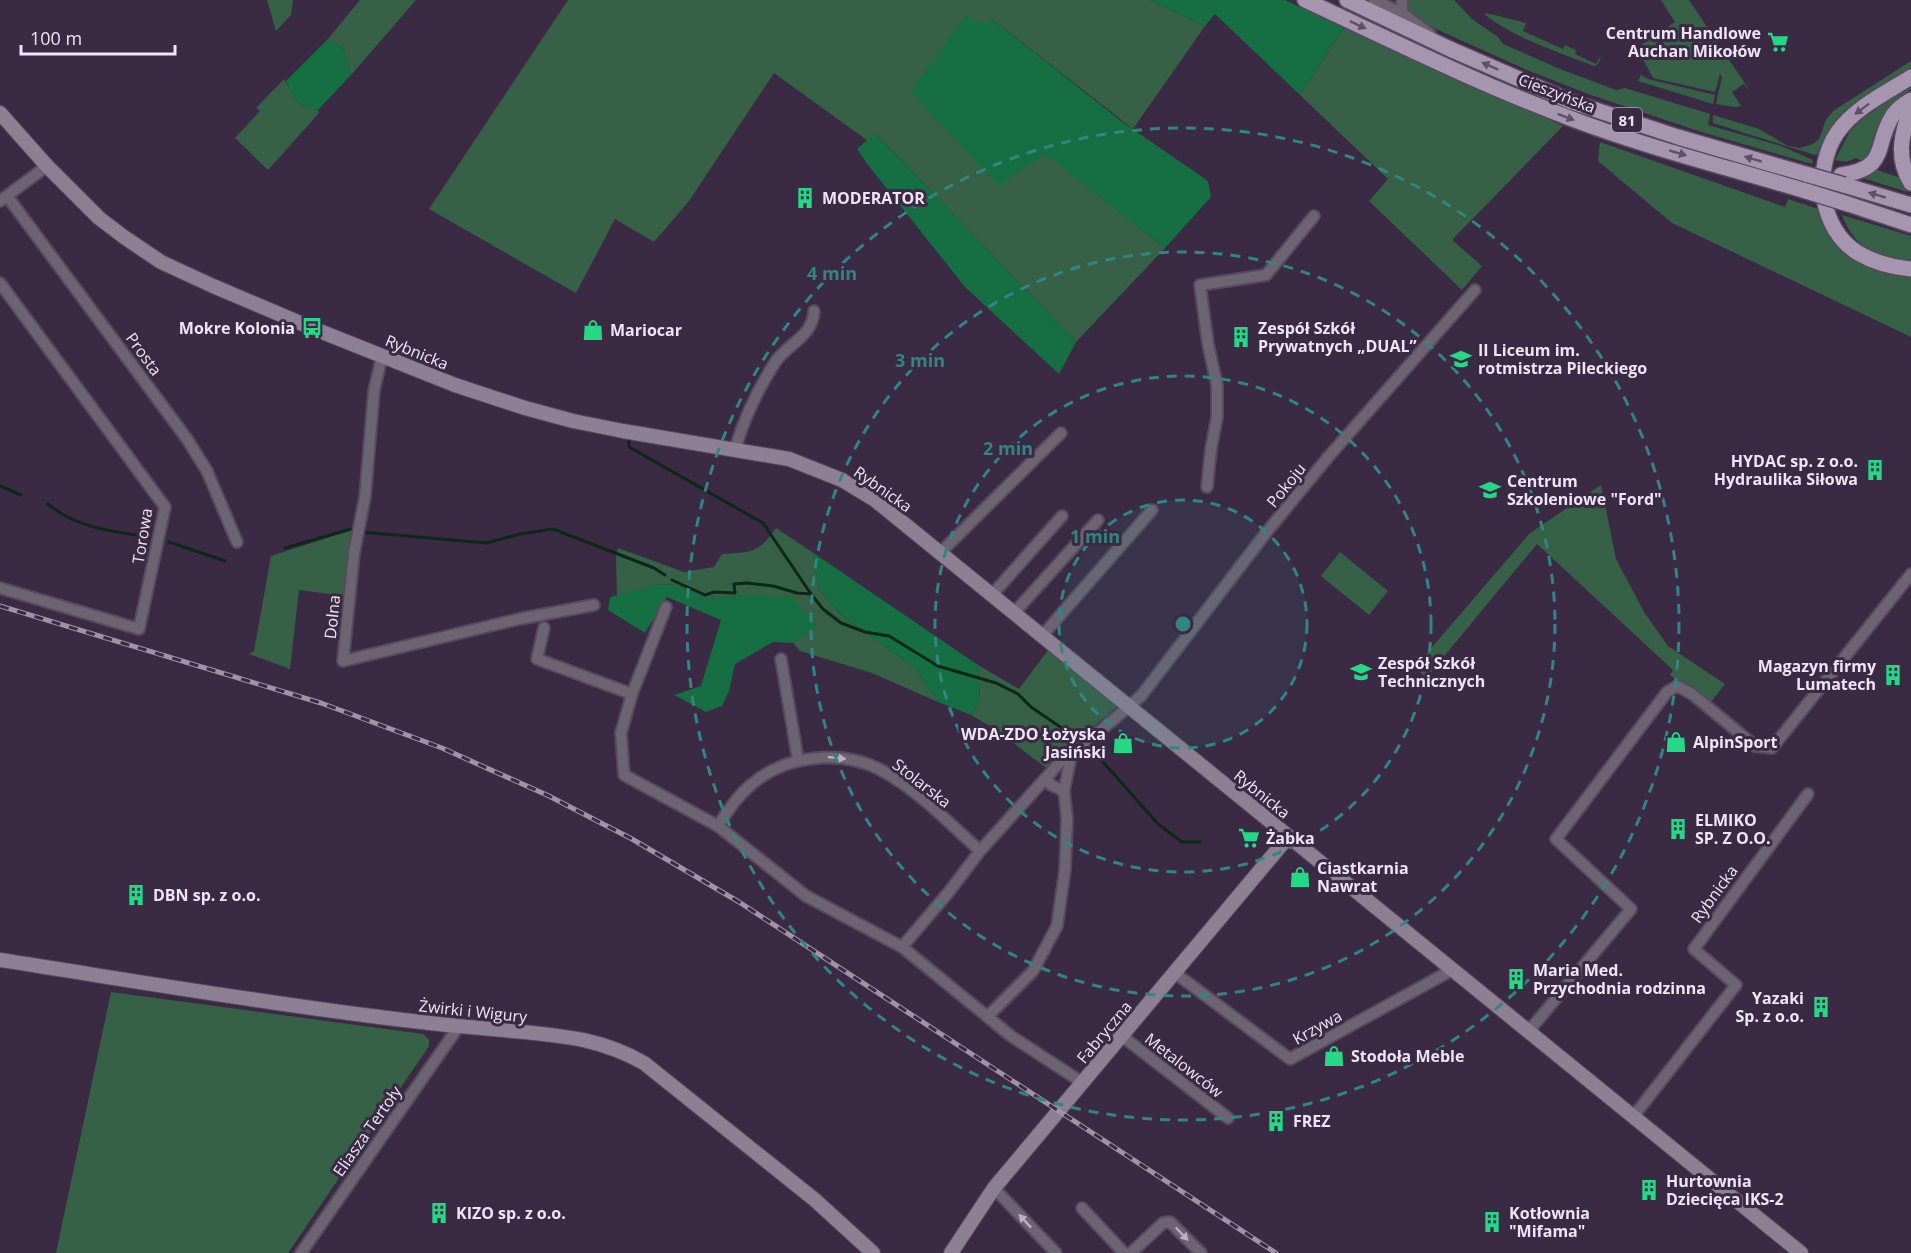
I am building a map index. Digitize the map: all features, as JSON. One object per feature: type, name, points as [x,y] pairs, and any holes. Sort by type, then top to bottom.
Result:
[{"type":"main road","name":"Cieszyńska","points":[[1305,0],[1455,70],[1566,117],[1622,137],[1806,191],[1911,225]]},
{"type":"main road","name":"Cieszyńska","points":[[1347,0],[1450,49],[1572,102],[1678,137],[1809,175],[1842,180]]},
{"type":"main road","points":[[1911,77],[1868,104],[1837,132],[1826,154],[1822,186],[1827,210],[1837,232],[1857,252],[1881,264],[1911,269]]},
{"type":"main road","points":[[1842,180],[1875,160],[1881,151],[1893,114],[1911,100]]},
{"type":"main road","points":[[1911,107],[1903,129],[1901,147],[1903,167],[1911,183]]},
{"type":"main road","name":"81","points":[[1842,180],[1911,205]]},
{"type":"street","points":[[1377,0],[1402,13],[1450,49]]},
{"type":"street","points":[[1402,0],[1402,13]]},
{"type":"street","name":"Rybnicka","points":[[0,113],[47,166],[99,218],[161,262],[246,301],[455,385],[530,410],[623,430],[789,459],[842,480],[875,500],[1801,1253]]},
{"type":"street","points":[[4,198],[47,166]]},
{"type":"street","name":"Prosta","points":[[4,198],[187,439],[207,471],[237,542]]},
{"type":"street","points":[[1207,487],[1217,417],[1217,385],[1208,344],[1200,285],[1266,275],[1314,216]]},
{"type":"street","name":"Torowa","points":[[0,283],[165,507],[139,629],[0,588]]},
{"type":"street","name":"Pokoju","points":[[1128,706],[1141,696],[1265,534],[1329,456],[1475,290]]},
{"type":"street","points":[[735,449],[741,430],[763,384],[778,359],[813,323],[814,311]]},
{"type":"street","name":"Dolna","points":[[382,356],[374,391],[365,497],[354,553],[343,661],[519,619],[594,605]]},
{"type":"street","points":[[940,553],[1061,432]]},
{"type":"street","points":[[1042,636],[1152,510]]},
{"type":"street","points":[[992,595],[1062,516]]},
{"type":"street","points":[[1014,613],[1098,520]]},
{"type":"street","points":[[1528,1032],[1631,909],[1556,839],[1667,692],[1677,687],[1692,694],[1755,746],[1772,748],[1911,574]]},
{"type":"street","points":[[666,607],[633,694],[621,734],[624,775],[718,826],[806,896],[902,947],[1011,1036],[1083,1083]]},
{"type":"street","points":[[544,628],[537,659],[633,694]]},
{"type":"street","points":[[781,659],[798,760]]},
{"type":"street","points":[[902,947],[980,851],[1062,760],[1071,756],[1128,706]]},
{"type":"street","points":[[988,1016],[1033,971],[1058,926],[1065,870],[1064,791],[1071,756]]},
{"type":"street","name":"Stolarska","points":[[718,826],[736,799],[771,770],[798,760],[828,757],[868,764],[882,770],[916,795],[980,851]]},
{"type":"street","points":[[1046,778],[1051,785],[1064,791]]},
{"type":"street","name":"Rybnicka","points":[[1633,1117],[1736,985],[1694,950],[1808,794]]},
{"type":"street","name":"Fabryczna","points":[[951,1253],[994,1188],[1288,837]]},
{"type":"street","name":"Żwirki i Wigury","points":[[0,960],[297,1007],[570,1037],[602,1043],[624,1051],[644,1063],[797,1185],[873,1253]]},
{"type":"street","name":"Krzywa","points":[[1174,973],[1290,1059],[1452,970]]},
{"type":"street","name":"Eliasza Tertoły","points":[[301,1253],[459,1026]]},
{"type":"street","name":"Metalowców","points":[[1122,1036],[1228,1118]]},
{"type":"street","points":[[994,1188],[1056,1253]]},
{"type":"street","points":[[1082,1209],[1124,1253]]},
{"type":"street","points":[[1131,1253],[1163,1223],[1170,1222],[1201,1253]]},
{"type":"green space","points":[[267,0],[293,0],[291,15],[276,31]]},
{"type":"green space","points":[[360,0],[416,0],[351,75],[343,49],[328,39]]},
{"type":"green space","points":[[568,0],[1150,0],[1205,26],[1133,129],[992,19],[1045,153],[1165,248],[1076,342],[876,134],[868,141],[774,73],[689,201],[654,242],[615,219],[576,293],[429,209]]},
{"type":"green space","points":[[1150,0],[1285,0],[1344,28],[1300,95],[1215,14],[1205,26]]},
{"type":"green space","points":[[1408,0],[1454,0],[1472,19],[1498,37],[1503,44],[1616,90],[1625,88],[1710,114],[1708,125],[1781,146],[1813,160],[1812,164],[1698,131],[1591,95],[1527,70],[1416,20],[1409,11]]},
{"type":"green space","points":[[1661,0],[1689,0],[1750,91],[1744,84],[1732,92],[1741,106],[1716,104],[1722,77],[1720,74],[1715,92],[1653,78],[1637,48],[1675,22]]},
{"type":"green space","points":[[1486,13],[1526,23],[1523,31],[1563,49],[1565,45],[1576,50],[1575,54],[1596,64],[1601,58],[1597,65],[1594,66],[1552,50],[1497,24],[1485,15]]},
{"type":"green space","points":[[965,16],[985,24],[992,19],[1121,121],[1208,181],[1211,197],[1165,248],[1045,154],[999,186],[911,92]]},
{"type":"green space","points":[[1344,28],[1563,126],[1452,240],[1482,266],[1462,290],[1369,201],[1388,179],[1300,95]]},
{"type":"green space","points":[[328,39],[343,49],[351,75],[318,110],[305,107],[297,101],[286,81]]},
{"type":"green space","points":[[1911,61],[1911,68],[1869,94],[1844,115],[1824,140],[1817,155],[1713,123],[1713,115],[1759,129],[1788,146],[1800,148],[1813,144],[1819,139],[1826,120],[1833,111]]},
{"type":"green space","points":[[1641,75],[1648,79],[1715,95],[1713,104],[1638,81]]},
{"type":"green space","points":[[284,79],[299,103],[318,110],[319,113],[268,170],[235,138],[260,111],[256,108]]},
{"type":"green space","points":[[1911,85],[1911,89],[1896,102],[1887,114],[1875,147],[1863,161],[1856,158],[1846,162],[1835,160],[1850,131],[1862,119]]},
{"type":"green space","points":[[875,133],[1076,342],[1059,374],[965,287],[868,165],[857,149]]},
{"type":"green space","points":[[1600,142],[1785,207],[1788,199],[1821,210],[1871,267],[1898,275],[1911,276],[1911,337],[1672,223],[1598,161]]},
{"type":"green space","points":[[1874,169],[1901,178],[1908,192],[1862,178]]},
{"type":"green space","points":[[1842,215],[1911,236],[1911,265],[1888,259],[1869,250],[1853,236]]},
{"type":"green space","points":[[1601,485],[1616,559],[1644,612],[1668,646],[1725,684],[1710,703],[1670,675],[1673,670],[1537,544],[1426,678],[1415,667],[1530,533]]},
{"type":"green space","points":[[776,528],[812,552],[819,589],[840,614],[915,668],[938,702],[872,673],[800,651],[793,643],[815,627],[747,595],[708,599],[677,585],[659,584],[617,596],[616,556],[618,548],[684,572],[714,567],[722,554],[753,550],[764,543]]},
{"type":"green space","points":[[355,529],[345,596],[299,590],[290,669],[249,654],[254,651],[271,556]]},
{"type":"green space","points":[[812,552],[978,665],[980,700],[971,715],[938,702],[915,668],[840,614],[819,589]]},
{"type":"green space","points":[[1340,552],[1388,591],[1369,615],[1321,576]]},
{"type":"green space","points":[[659,584],[677,585],[708,599],[747,595],[792,597],[816,627],[793,643],[773,642],[735,664],[729,691],[722,706],[706,712],[674,695],[701,686],[721,620],[667,597],[645,633],[608,610],[610,597]]},
{"type":"green space","points":[[1049,649],[1121,703],[1046,768],[995,729],[971,715],[980,700],[978,665],[1019,689]]},
{"type":"green space","points":[[111,992],[423,1034],[429,1040],[429,1046],[288,1253],[56,1253]]},
{"type":"waterway","points":[[629,440],[629,447],[763,523],[811,594],[823,609],[841,623],[865,632],[889,636],[938,666],[996,683],[1018,694],[1031,707],[1078,739]]},
{"type":"waterway","points":[[0,486],[21,495]]},
{"type":"waterway","points":[[48,504],[83,524],[150,537]]},
{"type":"waterway","points":[[285,548],[351,529]]},
{"type":"waterway","points":[[362,532],[486,543],[520,534],[553,529],[654,568],[665,575]]},
{"type":"waterway","points":[[169,542],[225,561]]},
{"type":"waterway","points":[[672,580],[705,595],[714,592],[735,593],[734,584],[747,583],[811,594]]},
{"type":"waterway","points":[[1095,753],[1158,824],[1182,842],[1200,842]]},
{"type":"railway","points":[[0,606],[321,703],[442,748],[549,796],[632,839],[739,902],[1276,1253]]},
{"type":"place","name":"Centrum Handlowe Auchan Mikołów","points":[[1778,42]]},
{"type":"place","name":"MODERATOR","points":[[805,198]]},
{"type":"place","name":"Mokre Kolonia","points":[[312,328]]},
{"type":"place","name":"Mariocar","points":[[593,330]]},
{"type":"place","name":"Zespół Szkół Prywatnych „DUAL”","points":[[1241,337]]},
{"type":"place","name":"II Liceum im. rotmistrza Pileckiego","points":[[1461,359]]},
{"type":"place","name":"HYDAC sp. z o.o. Hydraulika Siłowa","points":[[1875,470]]},
{"type":"place","name":"Centrum Szkoleniowe \"Ford\"","points":[[1490,490]]},
{"type":"place","name":"Zespół Szkół Technicznych","points":[[1361,672]]},
{"type":"place","name":"Magazyn firmy Lumatech","points":[[1893,675]]},
{"type":"place","name":"AlpinSport","points":[[1676,742]]},
{"type":"place","name":"WDA-ZDO Łożyska Jasiński","points":[[1123,743]]},
{"type":"place","name":"ELMIKO SP. Z O.O.","points":[[1678,829]]},
{"type":"place","name":"Żabka","points":[[1249,838]]},
{"type":"place","name":"Ciastkarnia Nawrat","points":[[1300,877]]},
{"type":"place","name":"DBN sp. z o.o.","points":[[136,895]]},
{"type":"place","name":"Maria Med. Przychodnia rodzinna","points":[[1516,979]]},
{"type":"place","name":"Yazaki Sp. z o.o.","points":[[1821,1007]]},
{"type":"place","name":"Stodoła Meble","points":[[1334,1056]]},
{"type":"place","name":"FREZ","points":[[1276,1121]]},
{"type":"place","name":"Hurtownia Dziecięca IKS-2","points":[[1649,1190]]},
{"type":"place","name":"KIZO sp. z o.o.","points":[[439,1213]]},
{"type":"place","name":"Kotłownia \"Mifama\"","points":[[1492,1222]]}]
